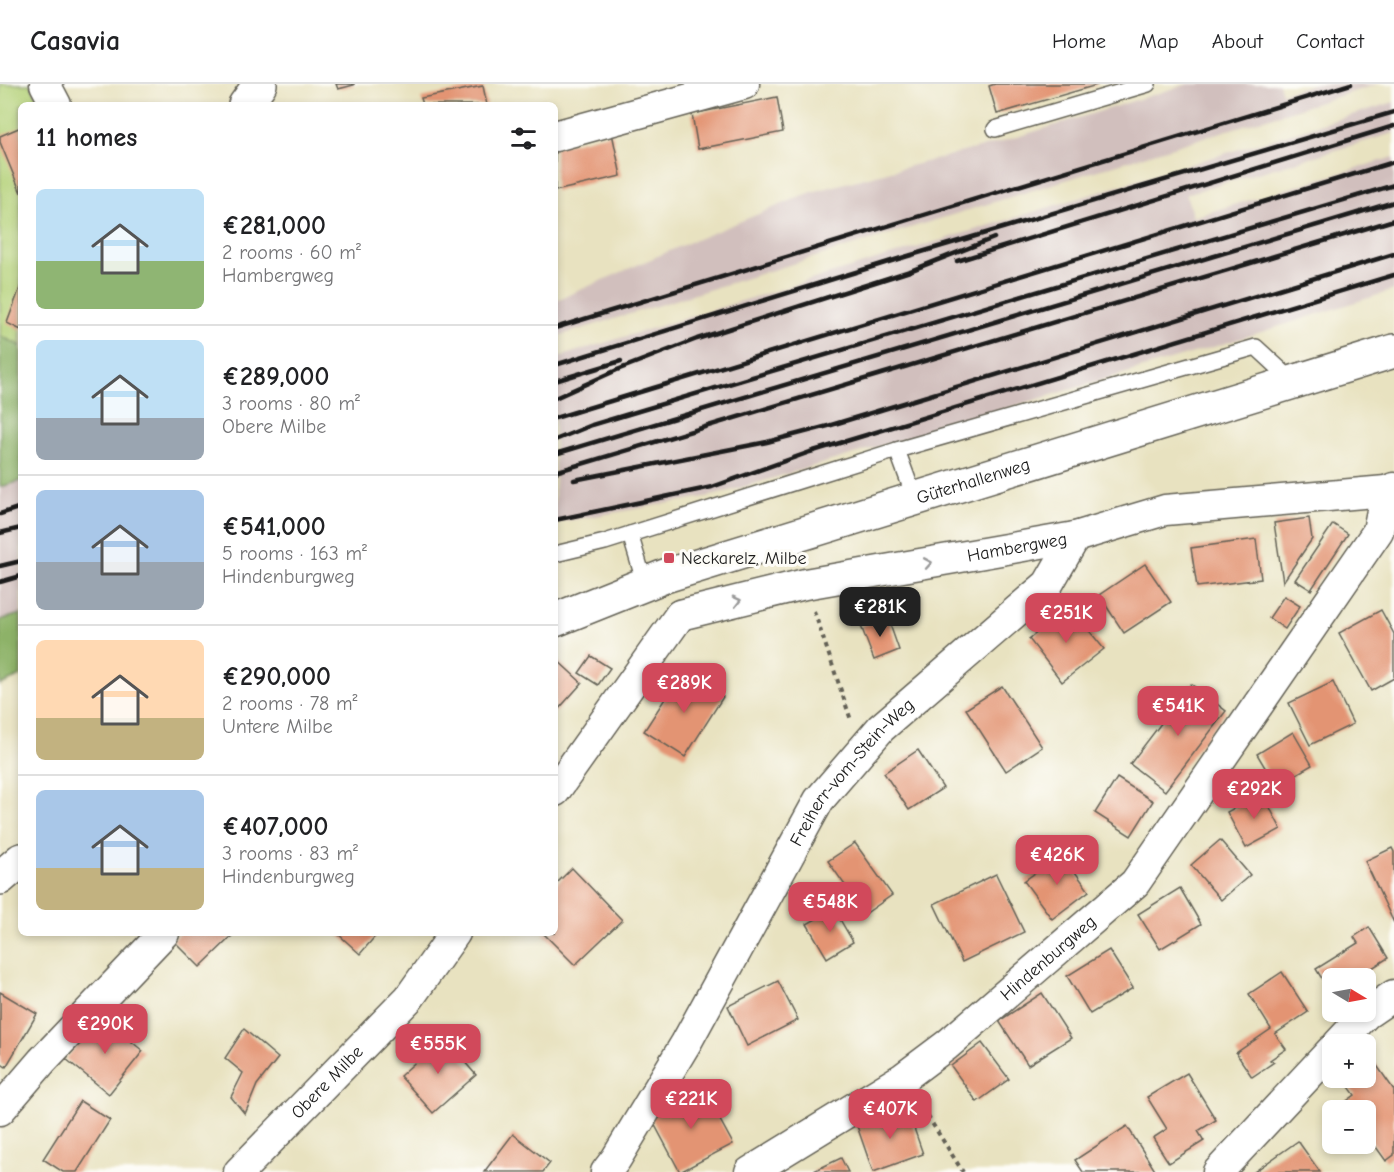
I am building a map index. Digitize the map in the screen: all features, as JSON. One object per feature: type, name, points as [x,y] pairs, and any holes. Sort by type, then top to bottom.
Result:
[{"type":"street","points":[[45,84],[54,102]]},
{"type":"street","points":[[247,102],[260,84]]},
{"type":"street","points":[[558,135],[744,84]]},
{"type":"street","name":"Güterhallenweg","points":[[558,619],[655,580],[1394,351]]},
{"type":"street","name":"Hambergweg","points":[[680,615],[805,584],[1075,537],[1165,510],[1391,497]]},
{"type":"street","name":"Hindenburgweg","points":[[750,1172],[903,1078],[947,1045],[1135,883],[1378,531],[1391,497]]},
{"type":"street","name":"Freiherr-vom-Stein-Weg","points":[[606,1172],[686,1043],[819,800],[881,728],[1048,584],[1075,537]]},
{"type":"street","points":[[558,787],[680,615],[655,580]]},
{"type":"street","points":[[0,878],[18,863]]},
{"type":"street","points":[[0,1110],[42,1061],[161,936]]},
{"type":"street","name":"Obere Milbe","points":[[239,1172],[409,998],[453,936]]},
{"type":"street","points":[[1347,1034],[1366,1014],[1394,995]]},
{"type":"street","points":[[1218,1172],[1322,1061]]},
{"type":"lane","points":[[995,129],[1148,84]]},
{"type":"lane","points":[[558,553],[630,534],[897,450],[1256,347],[1295,382]]},
{"type":"lane","points":[[897,450],[915,499]]},
{"type":"lane","points":[[630,534],[655,580]]},
{"type":"path","points":[[805,584],[862,750]]},
{"type":"path","points":[[903,1078],[963,1172]]},
{"type":"shaded area","points":[[1188,84],[1279,84],[1282,93],[1313,84],[1378,84],[558,336],[558,300],[812,192],[997,143]]},
{"type":"shaded area","points":[[1394,102],[1394,133],[1186,194],[1193,217],[1394,157],[1394,290],[1217,346],[716,495],[558,522],[558,357]]},
{"type":"shaded area","points":[[18,482],[18,615],[0,620],[0,487]]},
{"type":"green space","points":[[0,84],[30,84],[39,102],[18,102],[18,345],[0,336]]},
{"type":"green space","points":[[0,336],[18,345],[18,482],[0,487]]},
{"type":"green space","points":[[18,615],[18,677],[0,685],[0,620]]},
{"type":"building","points":[[336,84],[354,84],[354,85],[338,89]]},
{"type":"building","points":[[995,84],[1097,85],[997,114],[989,86]]},
{"type":"building","points":[[483,86],[486,102],[422,102],[421,98]]},
{"type":"building","points":[[777,97],[783,132],[698,149],[692,114]]},
{"type":"building","points":[[18,128],[18,186],[0,142],[0,136]]},
{"type":"building","points":[[612,133],[621,176],[558,190],[558,146]]},
{"type":"building","points":[[18,293],[18,328],[7,323]]},
{"type":"building","points":[[1309,518],[1312,539],[1283,582],[1274,523]]},
{"type":"building","points":[[1333,524],[1348,534],[1311,590],[1295,580]]},
{"type":"building","points":[[1256,539],[1261,579],[1197,587],[1191,548]]},
{"type":"building","points":[[1145,564],[1171,602],[1124,633],[1099,595]]},
{"type":"building","points":[[1284,596],[1300,606],[1285,629],[1269,618]]},
{"type":"building","points":[[1070,607],[1104,649],[1062,682],[1029,639]]},
{"type":"building","points":[[1381,610],[1394,634],[1394,678],[1371,691],[1339,633]]},
{"type":"building","points":[[887,616],[899,650],[874,660],[861,626]]},
{"type":"building","points":[[591,656],[610,668],[598,685],[579,673]]},
{"type":"building","points":[[558,661],[582,683],[558,710]]},
{"type":"building","points":[[683,671],[723,697],[685,757],[644,731]]},
{"type":"building","points":[[1333,682],[1353,724],[1310,745],[1289,703]]},
{"type":"building","points":[[1191,684],[1226,711],[1165,791],[1130,764]]},
{"type":"building","points":[[1002,686],[1042,747],[1006,771],[966,709]]},
{"type":"building","points":[[1293,732],[1312,765],[1276,786],[1257,754]]},
{"type":"building","points":[[918,750],[943,788],[909,810],[884,773]]},
{"type":"building","points":[[1117,778],[1153,801],[1131,836],[1095,813]]},
{"type":"building","points":[[1262,793],[1281,829],[1246,848],[1227,812]]},
{"type":"building","points":[[1220,840],[1250,875],[1221,900],[1191,865]]},
{"type":"building","points":[[855,843],[892,895],[865,914],[828,861]]},
{"type":"building","points":[[1392,848],[1394,852],[1394,923],[1365,861]]},
{"type":"building","points":[[1062,854],[1089,891],[1052,919],[1024,881]]},
{"type":"building","points":[[572,868],[622,920],[575,965],[546,936],[558,936],[558,882]]},
{"type":"building","points":[[996,874],[1024,932],[962,962],[934,904]]},
{"type":"building","points":[[1180,888],[1201,924],[1160,949],[1138,914]]},
{"type":"building","points":[[834,909],[853,942],[827,958],[807,924]]},
{"type":"building","points":[[1369,927],[1388,958],[1372,968],[1322,968],[1322,979],[1316,969],[1358,943],[1354,937]]},
{"type":"building","points":[[177,936],[232,936],[200,967],[173,940]]},
{"type":"building","points":[[340,936],[375,936],[360,954]]},
{"type":"building","points":[[1109,950],[1133,988],[1090,1014],[1067,976]]},
{"type":"building","points":[[1282,972],[1308,1012],[1275,1034],[1286,1049],[1270,1060],[1274,1062],[1252,1077],[1236,1053],[1271,1029],[1249,994]]},
{"type":"building","points":[[778,981],[798,1020],[747,1046],[728,1006]]},
{"type":"building","points":[[0,992],[37,1014],[6,1067],[0,1063]]},
{"type":"building","points":[[1042,993],[1071,1038],[1028,1065],[999,1021]]},
{"type":"building","points":[[100,1016],[143,1051],[109,1094],[66,1059]]},
{"type":"building","points":[[244,1029],[278,1058],[257,1085],[245,1114],[231,1097],[243,1073],[225,1058]]},
{"type":"building","points":[[443,1037],[476,1075],[433,1113],[400,1076]]},
{"type":"building","points":[[982,1043],[1009,1079],[977,1102],[951,1066]]},
{"type":"building","points":[[1376,1064],[1394,1090],[1394,1155],[1386,1161],[1376,1147],[1376,1100],[1348,1100],[1355,1095],[1350,1088],[1376,1088]]},
{"type":"building","points":[[1187,1073],[1216,1120],[1198,1131],[1204,1141],[1169,1163],[1153,1138],[1167,1129],[1147,1097]]},
{"type":"building","points":[[702,1087],[733,1144],[680,1172],[650,1116]]},
{"type":"building","points":[[80,1101],[110,1120],[77,1172],[63,1172],[43,1159]]},
{"type":"building","points":[[907,1108],[923,1154],[873,1172],[857,1126]]},
{"type":"building","points":[[1127,1126],[1156,1172],[1083,1172],[1075,1160]]},
{"type":"building","points":[[513,1134],[550,1163],[543,1172],[484,1172]]},
{"type":"building","points":[[1298,1141],[1320,1172],[1254,1172]]},
{"type":"building","points":[[841,1158],[848,1172],[812,1172]]},
{"type":"railway","points":[[558,327],[1351,84]]},
{"type":"railway","points":[[558,364],[898,259],[1394,112]]},
{"type":"railway","points":[[957,261],[1394,126]]},
{"type":"railway","points":[[558,417],[1394,162]]},
{"type":"railway","points":[[558,439],[592,425],[1394,185]]},
{"type":"railway","points":[[558,453],[1394,202]]},
{"type":"railway","points":[[558,471],[1394,220]]},
{"type":"railway","points":[[558,397],[617,370],[697,339],[910,271],[994,238]]},
{"type":"railway","points":[[574,480],[767,442],[828,426],[1394,254]]},
{"type":"railway","points":[[558,519],[712,487],[810,452],[1394,275]]},
{"type":"railway","points":[[558,380],[621,361]]},
{"type":"railway","points":[[0,514],[18,508]]},
{"type":"railway","points":[[0,533],[18,529]]},
{"type":"railway","points":[[0,566],[18,562]]},
{"type":"railway","points":[[0,582],[18,577]]},
{"type":"place","name":"Neckarelz, Milbe","points":[[669,558]]}]
